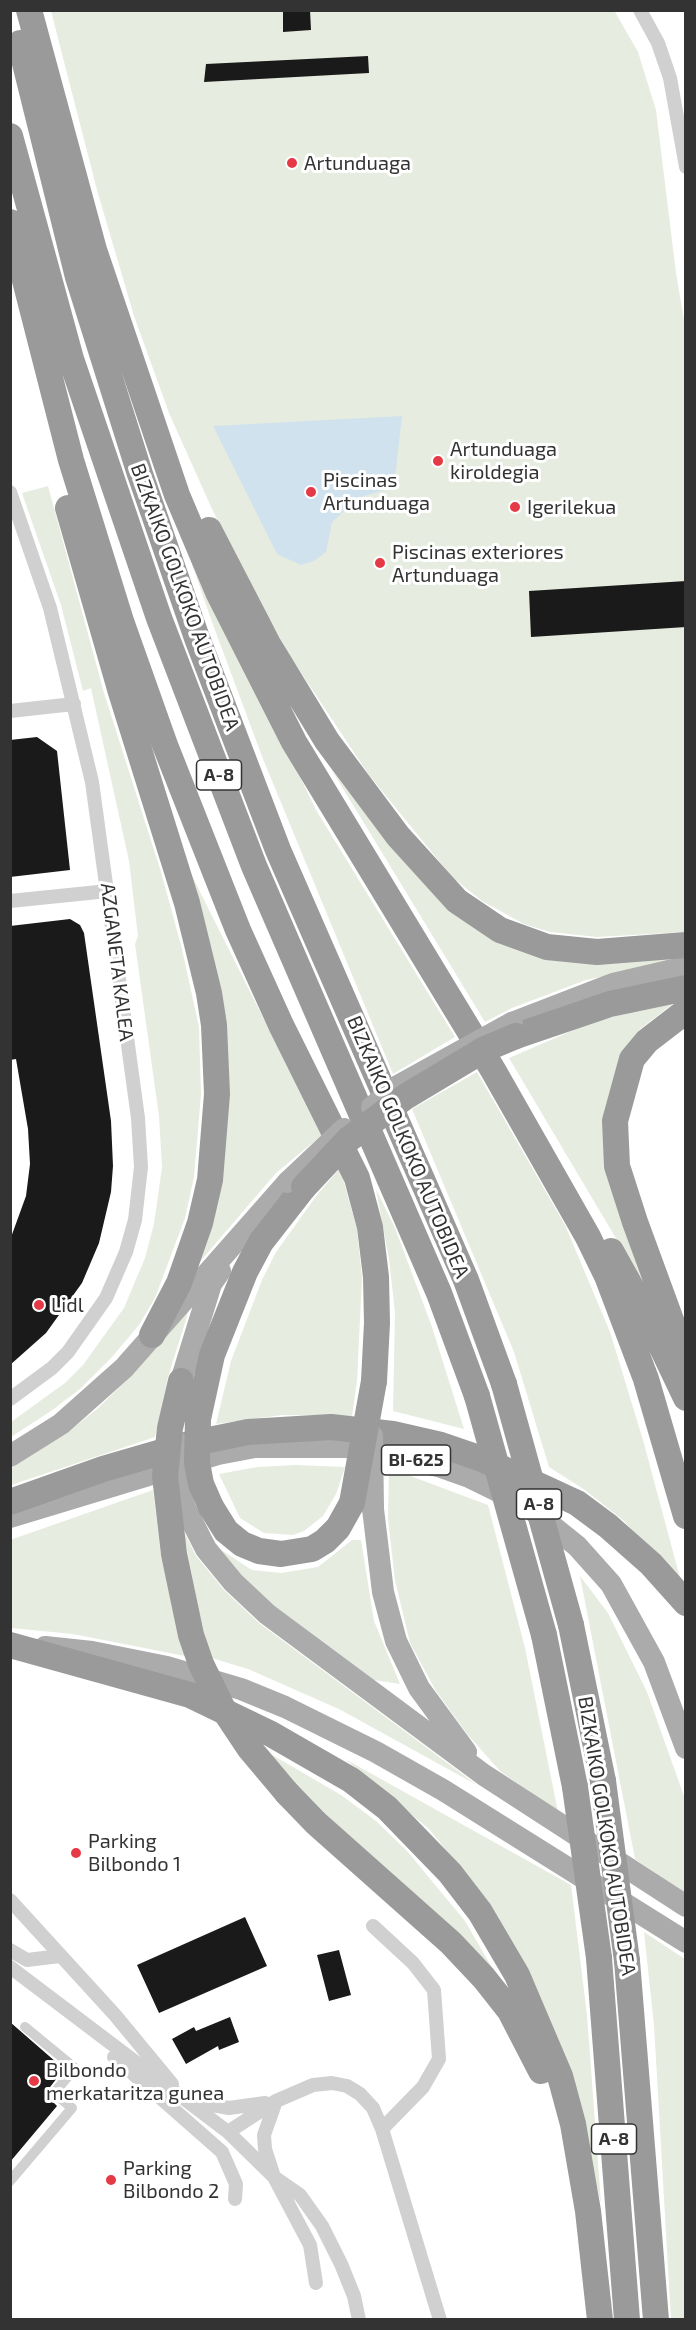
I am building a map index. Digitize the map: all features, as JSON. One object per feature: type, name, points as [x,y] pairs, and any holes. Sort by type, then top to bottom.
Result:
[{"type":"highway","name":"BIZKAIKO GOLKOKO AUTOBIDEA","points":[[12,10],[78,277],[140,474],[197,638],[278,850],[466,1280],[504,1384],[571,1625],[603,1781],[627,1961],[656,2319]]},
{"type":"highway","points":[[29,10],[94,250],[177,495],[218,592],[255,669],[328,800],[493,1070],[562,1190],[607,1276],[646,1379],[686,1516]]},
{"type":"highway","name":"BIZKAIKO GOLKOKO AUTOBIDEA","points":[[10,136],[71,359],[159,618],[254,866],[426,1260],[477,1396],[544,1635],[575,1787],[599,1958],[627,2319]]},
{"type":"highway","points":[[10,222],[24,284],[74,470],[121,621],[165,745],[238,930],[281,1025],[357,1178],[370,1227],[376,1277],[377,1323],[363,1506],[325,1541],[312,1549],[281,1554],[259,1551],[242,1544],[226,1530],[201,1484],[197,1462],[198,1419],[213,1355],[245,1272],[296,1185],[349,1138],[405,1097],[514,1029],[610,1004],[686,988]]},
{"type":"highway","points":[[24,284],[42,394],[66,500],[120,689],[187,903],[210,993],[214,1025],[217,1094],[210,1180],[200,1223],[179,1283],[152,1335]]},
{"type":"highway","points":[[133,364],[195,502],[268,644],[333,749],[387,823],[442,888],[474,914],[500,930],[547,947],[597,952],[686,945]]},
{"type":"highway","points":[[686,1011],[653,1035],[632,1059],[615,1121],[617,1166],[634,1222],[686,1361]]},
{"type":"highway","points":[[493,1070],[593,1218],[644,1311],[686,1398]]},
{"type":"highway","points":[[181,1381],[170,1428],[165,1476],[174,1554],[191,1635],[201,1664],[222,1707],[250,1749],[287,1793],[316,1823],[451,1943],[510,2011],[532,2050],[561,2127],[593,2268]]},
{"type":"highway","points":[[10,1502],[103,1469],[189,1444],[248,1432],[331,1427],[393,1434],[441,1445],[513,1471],[577,1503],[608,1526],[651,1564],[686,1603]]},
{"type":"highway","points":[[10,1644],[190,1695],[271,1734],[351,1780],[387,1808],[419,1839],[480,1912],[517,1975],[560,2076],[573,2124],[588,2211],[600,2319]]},
{"type":"main road","points":[[514,1029],[613,984],[686,967]]},
{"type":"main road","points":[[10,1456],[61,1424],[90,1401],[124,1368],[242,1237],[296,1185]]},
{"type":"main road","points":[[242,1237],[211,1284],[181,1381],[177,1460],[184,1506],[206,1549],[233,1582],[267,1614],[484,1775],[686,1906]]},
{"type":"main road","name":"BI-625","points":[[10,1517],[218,1454],[255,1447],[295,1445],[347,1447],[438,1466],[469,1477],[526,1505],[584,1553],[611,1584],[638,1628],[654,1662],[686,1748]]},
{"type":"main road","points":[[363,1506],[396,1641],[418,1688],[433,1711],[484,1775]]},
{"type":"main road","points":[[10,1644],[92,1652],[167,1667],[241,1689],[285,1707],[376,1752],[453,1796],[686,1942]]},
{"type":"street","points":[[640,10],[658,43],[670,78],[686,167]]},
{"type":"street","name":"AZGANETA KALEA","points":[[10,492],[16,521],[50,608],[92,782],[138,1118],[141,1167],[135,1220],[117,1276],[106,1298],[83,1331],[51,1368],[10,1399]]},
{"type":"street","points":[[10,711],[74,704]]},
{"type":"street","points":[[10,901],[108,891]]},
{"type":"street","points":[[10,1900],[139,2043],[184,2100],[229,2108],[276,2101]]},
{"type":"street","points":[[373,1926],[413,1963],[434,1990],[439,2059],[423,2087],[382,2129]]},
{"type":"street","points":[[10,1950],[27,1960],[60,1956]]},
{"type":"street","points":[[10,1967],[57,2005],[228,2132],[274,2177],[300,2195],[322,2226],[354,2296],[359,2319]]},
{"type":"street","points":[[57,2005],[222,2152],[236,2184],[235,2199]]},
{"type":"street","points":[[10,2181],[72,2108],[54,2093],[75,2068],[25,2027]]},
{"type":"street","points":[[228,2132],[276,2101],[313,2085],[332,2083],[347,2086],[373,2108],[382,2129],[440,2319]]},
{"type":"street","points":[[276,2101],[264,2135],[265,2149],[274,2177],[310,2245],[316,2283]]},
{"type":"shaded area","name":"Artunduaga kiroldegia","points":[[614,10],[638,52],[656,110],[676,273],[685,326],[685,932],[597,937],[550,932],[524,924],[482,901],[452,877],[369,775],[292,659],[255,594],[212,509],[169,413],[134,316],[97,190],[51,11]]},
{"type":"shaded area","points":[[154,454],[239,651],[316,810],[455,1037],[393,1074],[263,759],[212,622]]},
{"type":"shaded area","points":[[48,486],[104,693],[161,872],[182,949],[199,1027],[201,1094],[194,1177],[185,1218],[155,1298],[139,1325],[112,1357],[80,1389],[11,1437],[11,1422],[65,1383],[83,1365],[124,1308],[145,1258],[154,1224],[162,1167],[159,1116],[135,944],[138,936],[129,861],[91,688],[83,691],[61,605],[22,493]]},
{"type":"shaded area","points":[[291,703],[505,940],[662,956],[671,959],[664,964],[586,980],[512,1008],[485,1022]]},
{"type":"shaded area","points":[[189,870],[322,1135],[276,1173],[198,1264],[221,1169]]},
{"type":"shaded area","points":[[678,1000],[640,1029],[624,1055],[611,1091],[649,1294],[509,1058],[590,1023]]},
{"type":"shaded area","points":[[477,1072],[565,1225],[610,1332],[643,1440],[683,1589],[624,1521],[585,1490],[549,1467],[514,1352],[412,1109]]},
{"type":"shaded area","points":[[340,1168],[357,1229],[362,1278],[357,1381],[352,1416],[282,1415],[216,1424],[231,1361],[262,1280],[276,1252],[317,1195]]},
{"type":"shaded area","points":[[376,1189],[395,1228],[432,1327],[464,1429],[393,1411],[395,1312],[389,1259]]},
{"type":"shaded area","points":[[189,1310],[168,1377],[155,1437],[11,1485],[10,1469],[67,1433],[97,1409],[132,1375]]},
{"type":"shaded area","points":[[295,1465],[345,1467],[336,1494],[323,1516],[304,1531],[293,1535],[264,1533],[240,1518],[219,1474],[257,1467]]},
{"type":"shaded area","points":[[389,1468],[488,1505],[525,1648],[558,1812],[500,1771],[468,1735],[436,1691],[410,1643],[395,1580],[388,1519]]},
{"type":"shaded area","points":[[153,1490],[161,1556],[185,1656],[73,1634],[11,1628],[10,1540]]},
{"type":"shaded area","points":[[183,1530],[196,1556],[224,1590],[259,1623],[477,1785],[339,1709],[248,1669],[212,1658],[203,1631]]},
{"type":"shaded area","points":[[352,1540],[361,1540],[374,1621],[400,1684],[374,1680],[274,1606],[241,1575],[221,1550],[252,1570],[281,1573],[318,1567]]},
{"type":"shaded area","points":[[580,1576],[608,1613],[647,1692],[685,1799],[685,1893],[635,1859]]},
{"type":"shaded area","points":[[262,1749],[341,1795],[376,1821],[407,1851],[465,1921],[501,1983],[323,1816]]},
{"type":"shaded area","points":[[345,1759],[571,1885],[587,2015],[601,2203],[575,2098],[484,1897],[429,1829]]},
{"type":"shaded area","points":[[644,1932],[685,1959],[685,2319],[671,2319],[654,2025]]},
{"type":"water","name":"Piscinas Artunduaga","points":[[402,416],[394,487],[358,498],[332,522],[326,552],[314,561],[301,565],[277,554],[213,426]]},
{"type":"building","points":[[283,10],[310,10],[311,30],[283,32]]},
{"type":"building","points":[[368,56],[369,73],[204,82],[206,64]]},
{"type":"building","points":[[686,581],[686,627],[531,637],[529,591]]},
{"type":"building","points":[[37,737],[57,751],[70,870],[10,877],[10,740]]},
{"type":"building","points":[[70,919],[80,925],[84,933],[111,1121],[113,1166],[111,1192],[99,1243],[82,1283],[46,1333],[10,1365],[10,1240],[26,1196],[30,1164],[28,1129],[16,1059],[10,1060],[10,926]]},
{"type":"building","points":[[245,1917],[267,1966],[159,2013],[137,1965]]},
{"type":"building","points":[[339,1950],[351,1995],[329,2001],[317,1955]]},
{"type":"building","points":[[230,2017],[239,2042],[219,2050],[218,2046],[186,2064],[172,2039],[194,2027],[196,2031]]},
{"type":"building","name":"Bilbondo merkataritza gunea","points":[[10,2022],[64,2069],[47,2091],[49,2098],[57,2106],[10,2162]]},
{"type":"place","name":"Artunduaga","points":[[292,163]]},
{"type":"place","name":"Artunduaga kiroldegia","points":[[438,461]]},
{"type":"place","name":"Piscinas Artunduaga","points":[[311,492]]},
{"type":"place","name":"Igerilekua","points":[[515,507]]},
{"type":"place","name":"Piscinas exteriores Artunduaga","points":[[380,563]]},
{"type":"place","name":"Lidl","points":[[39,1305]]},
{"type":"place","name":"Parking Bilbondo 1","points":[[76,1853]]},
{"type":"place","name":"Bilbondo merkataritza gunea","points":[[34,2081]]},
{"type":"place","name":"Parking Bilbondo 2","points":[[111,2180]]}]
